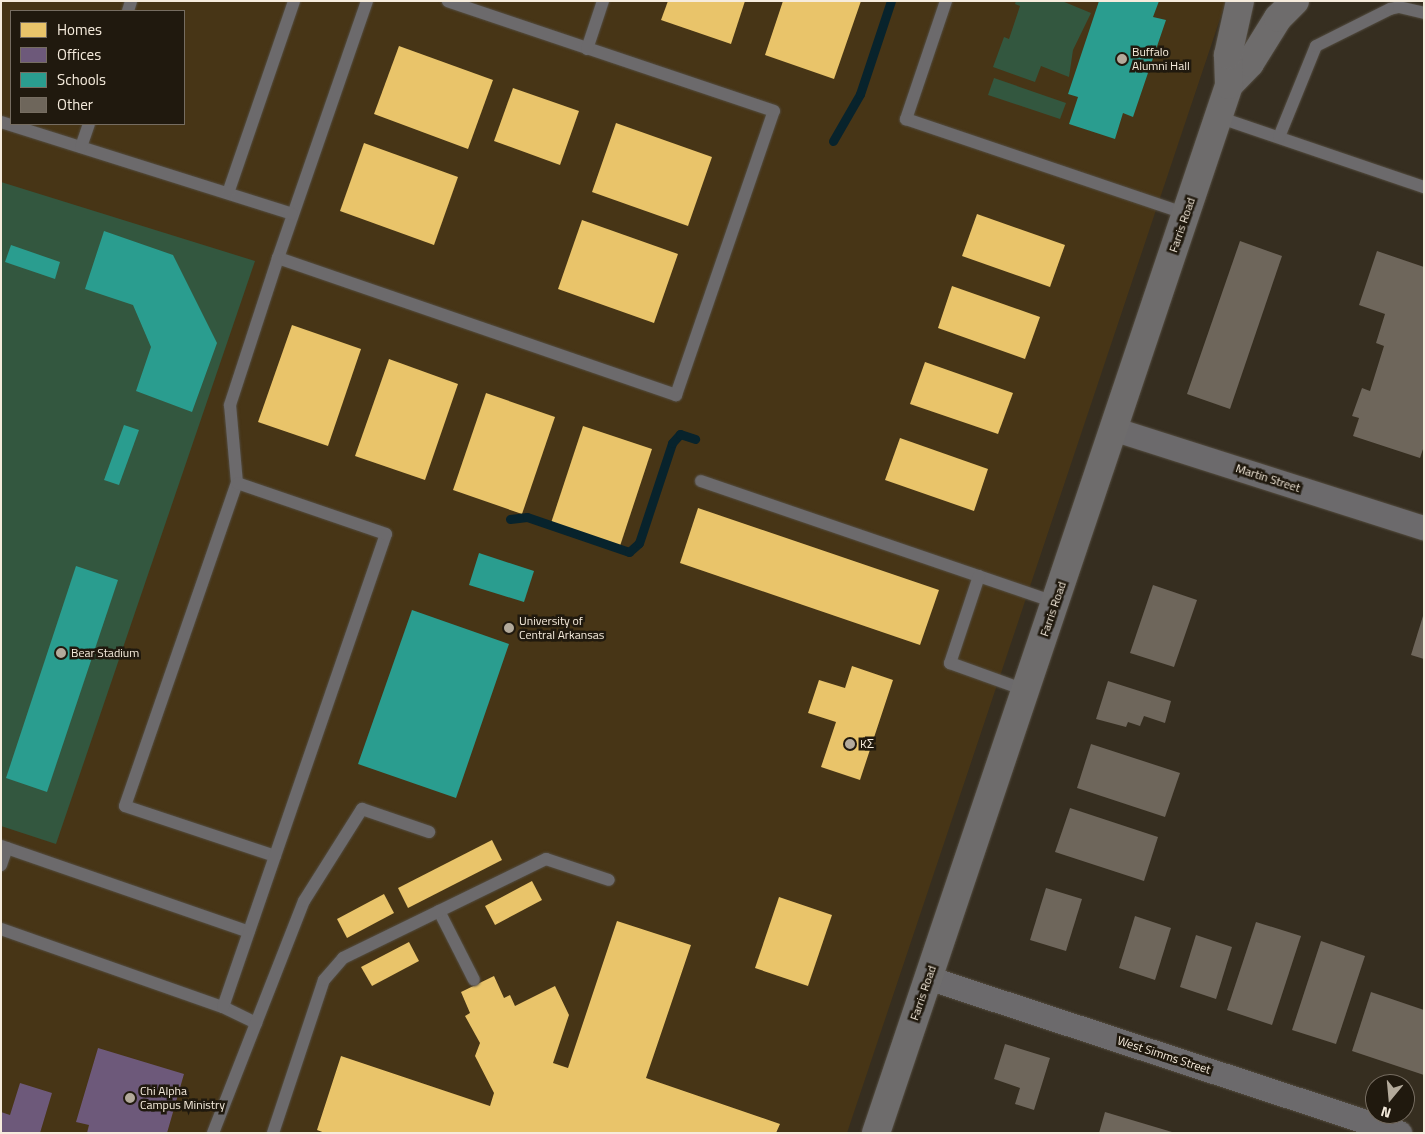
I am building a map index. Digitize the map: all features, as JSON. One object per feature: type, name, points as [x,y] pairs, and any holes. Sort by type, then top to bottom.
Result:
[{"type":"street","name":"Farris Road","points":[[876,1133],[1229,85],[1228,55],[1240,1]]},
{"type":"street","name":"Farris Road","points":[[1229,85],[1250,63],[1278,18],[1295,1]]},
{"type":"street","name":"Martin Street","points":[[1113,429],[1424,528]]},
{"type":"street","name":"West Simms Street","points":[[928,978],[1400,1133]]},
{"type":"lane","points":[[228,193],[294,1]]},
{"type":"lane","points":[[275,856],[125,806],[237,483],[230,405],[292,214],[366,1]]},
{"type":"lane","points":[[278,258],[676,395],[774,111],[448,1]]},
{"type":"lane","points":[[587,49],[603,1]]},
{"type":"lane","points":[[946,1],[906,119],[1186,214]]},
{"type":"lane","points":[[1279,137],[1316,46],[1399,6],[1424,13]]},
{"type":"lane","points":[[1218,117],[1424,187]]},
{"type":"lane","points":[[11,125],[292,214]]},
{"type":"lane","points":[[81,147],[89,125]]},
{"type":"lane","points":[[701,481],[1055,602]]},
{"type":"lane","points":[[223,1007],[386,534],[237,483]]},
{"type":"lane","points":[[979,576],[950,663],[1025,690]]},
{"type":"lane","points":[[213,1133],[304,901],[362,809],[429,832]]},
{"type":"lane","points":[[1,865],[4,847],[249,932]]},
{"type":"lane","points":[[273,1133],[324,980],[343,958],[546,858],[609,880]]},
{"type":"lane","points":[[439,911],[474,980]]},
{"type":"lane","points":[[1,930],[223,1007],[256,1023]]},
{"type":"shaded area","name":"University of Central Arkansas","points":[[1,1],[1226,1],[847,1133],[1,1133]]},
{"type":"green space","points":[[1016,1],[1062,1],[1091,13],[1073,50],[1069,77],[1041,66],[1035,82],[993,67],[1004,37],[1009,39],[1020,6],[1015,4]]},
{"type":"green space","points":[[994,78],[1066,103],[1060,119],[988,95]]},
{"type":"green space","name":"Bear Stadium","points":[[1,182],[255,261],[56,844],[1,826]]},
{"type":"building: Homes","points":[[668,1],[745,1],[731,44],[661,20]]},
{"type":"building: Homes","points":[[783,1],[861,1],[834,79],[765,55]]},
{"type":"building: Homes","points":[[399,46],[493,80],[468,149],[374,114]]},
{"type":"building: Homes","points":[[513,88],[579,111],[560,165],[494,141]]},
{"type":"building: Homes","points":[[616,123],[712,157],[688,226],[592,192]]},
{"type":"building: Homes","points":[[364,143],[458,177],[434,245],[340,211]]},
{"type":"building: Homes","points":[[977,214],[1065,245],[1050,287],[962,256]]},
{"type":"building: Homes","points":[[582,220],[678,254],[654,323],[558,289]]},
{"type":"building: Homes","points":[[952,286],[1040,317],[1025,359],[938,328]]},
{"type":"building: Homes","points":[[292,325],[361,349],[328,446],[258,422]]},
{"type":"building: Homes","points":[[389,359],[458,384],[425,480],[355,456]]},
{"type":"building: Homes","points":[[925,362],[1013,393],[998,434],[910,404]]},
{"type":"building: Homes","points":[[486,393],[555,417],[522,514],[453,490]]},
{"type":"building: Homes","points":[[583,426],[652,449],[620,546],[551,523]]},
{"type":"building: Homes","points":[[900,438],[988,469],[974,511],[885,480]]},
{"type":"building: Homes","points":[[698,508],[939,590],[920,645],[680,563]]},
{"type":"building: Homes","name":"KΣ","points":[[852,666],[893,680],[860,780],[821,767],[836,722],[808,713],[819,680],[845,688]]},
{"type":"building: Homes","points":[[492,840],[502,860],[408,908],[398,888]]},
{"type":"building: Homes","points":[[532,881],[542,900],[495,925],[485,906]]},
{"type":"building: Homes","points":[[384,894],[394,913],[347,938],[337,919]]},
{"type":"building: Homes","points":[[779,897],[832,915],[808,986],[755,968]]},
{"type":"building: Homes","points":[[617,921],[691,945],[646,1078],[780,1124],[776,1133],[325,1133],[317,1130],[341,1056],[490,1106],[494,1093],[475,1056],[480,1043],[465,1016],[470,1013],[461,992],[494,976],[504,998],[510,995],[515,1006],[555,986],[569,1015],[553,1063],[568,1068]]},
{"type":"building: Homes","points":[[409,942],[419,961],[372,986],[361,967]]},
{"type":"building: Offices","name":"Chi Alpha Campus Ministry","points":[[98,1048],[184,1074],[167,1133],[87,1133],[89,1125],[76,1122]]},
{"type":"building: Offices","points":[[20,1083],[52,1093],[40,1133],[1,1133],[1,1112],[10,1115]]},
{"type":"building: Schools","name":"Buffalo Alumni Hall","points":[[1099,1],[1159,1],[1153,17],[1166,20],[1133,117],[1123,113],[1115,139],[1069,124],[1078,97],[1068,94]]},
{"type":"building: Schools","points":[[104,231],[173,255],[217,343],[192,412],[136,391],[151,347],[133,305],[85,289]]},
{"type":"building: Schools","points":[[11,245],[60,262],[55,279],[5,262]]},
{"type":"building: Schools","points":[[124,425],[139,430],[119,485],[104,480]]},
{"type":"building: Schools","points":[[479,553],[534,571],[524,602],[469,585]]},
{"type":"building: Schools","points":[[76,566],[118,580],[47,792],[6,778]]},
{"type":"building: Schools","points":[[412,610],[509,644],[456,798],[358,764]]},
{"type":"building: Other","points":[[1240,241],[1282,256],[1230,409],[1187,394]]},
{"type":"building: Other","points":[[1377,251],[1424,267],[1424,446],[1420,458],[1353,436],[1359,418],[1352,416],[1362,388],[1370,391],[1384,346],[1376,343],[1385,314],[1359,305]]},
{"type":"building: Other","points":[[1153,585],[1197,600],[1174,667],[1130,653]]},
{"type":"building: Other","points":[[1424,616],[1424,659],[1411,655]]},
{"type":"building: Other","points":[[1108,681],[1171,701],[1165,723],[1144,716],[1140,726],[1128,722],[1126,727],[1096,719]]},
{"type":"building: Other","points":[[1091,744],[1180,773],[1165,817],[1077,788]]},
{"type":"building: Other","points":[[1070,808],[1158,837],[1144,881],[1055,852]]},
{"type":"building: Other","points":[[1046,888],[1082,899],[1066,951],[1030,940]]},
{"type":"building: Other","points":[[1135,916],[1171,928],[1155,980],[1119,968]]},
{"type":"building: Other","points":[[1256,922],[1301,936],[1272,1025],[1227,1010]]},
{"type":"building: Other","points":[[1196,935],[1232,947],[1216,999],[1180,987]]},
{"type":"building: Other","points":[[1321,941],[1365,956],[1336,1044],[1292,1030]]},
{"type":"building: Other","points":[[1371,992],[1424,1010],[1424,1075],[1352,1051]]},
{"type":"building: Other","points":[[1005,1044],[1050,1058],[1034,1110],[1015,1104],[1020,1088],[994,1079]]},
{"type":"building: Other","points":[[1105,1112],[1172,1132],[1099,1133]]},
{"type":"waterway","points":[[833,141],[860,94],[891,1]]},
{"type":"waterway","points":[[510,519],[527,517],[629,552],[639,543],[672,443],[680,434],[695,439]]},
{"type":"place","name":"Buffalo Alumni Hall","points":[[1122,59]]},
{"type":"place","name":"University of Central Arkansas","points":[[509,628]]},
{"type":"place","name":"Bear Stadium","points":[[61,653]]},
{"type":"place","name":"KΣ","points":[[850,744]]},
{"type":"place","name":"Chi Alpha Campus Ministry","points":[[130,1098]]}]
